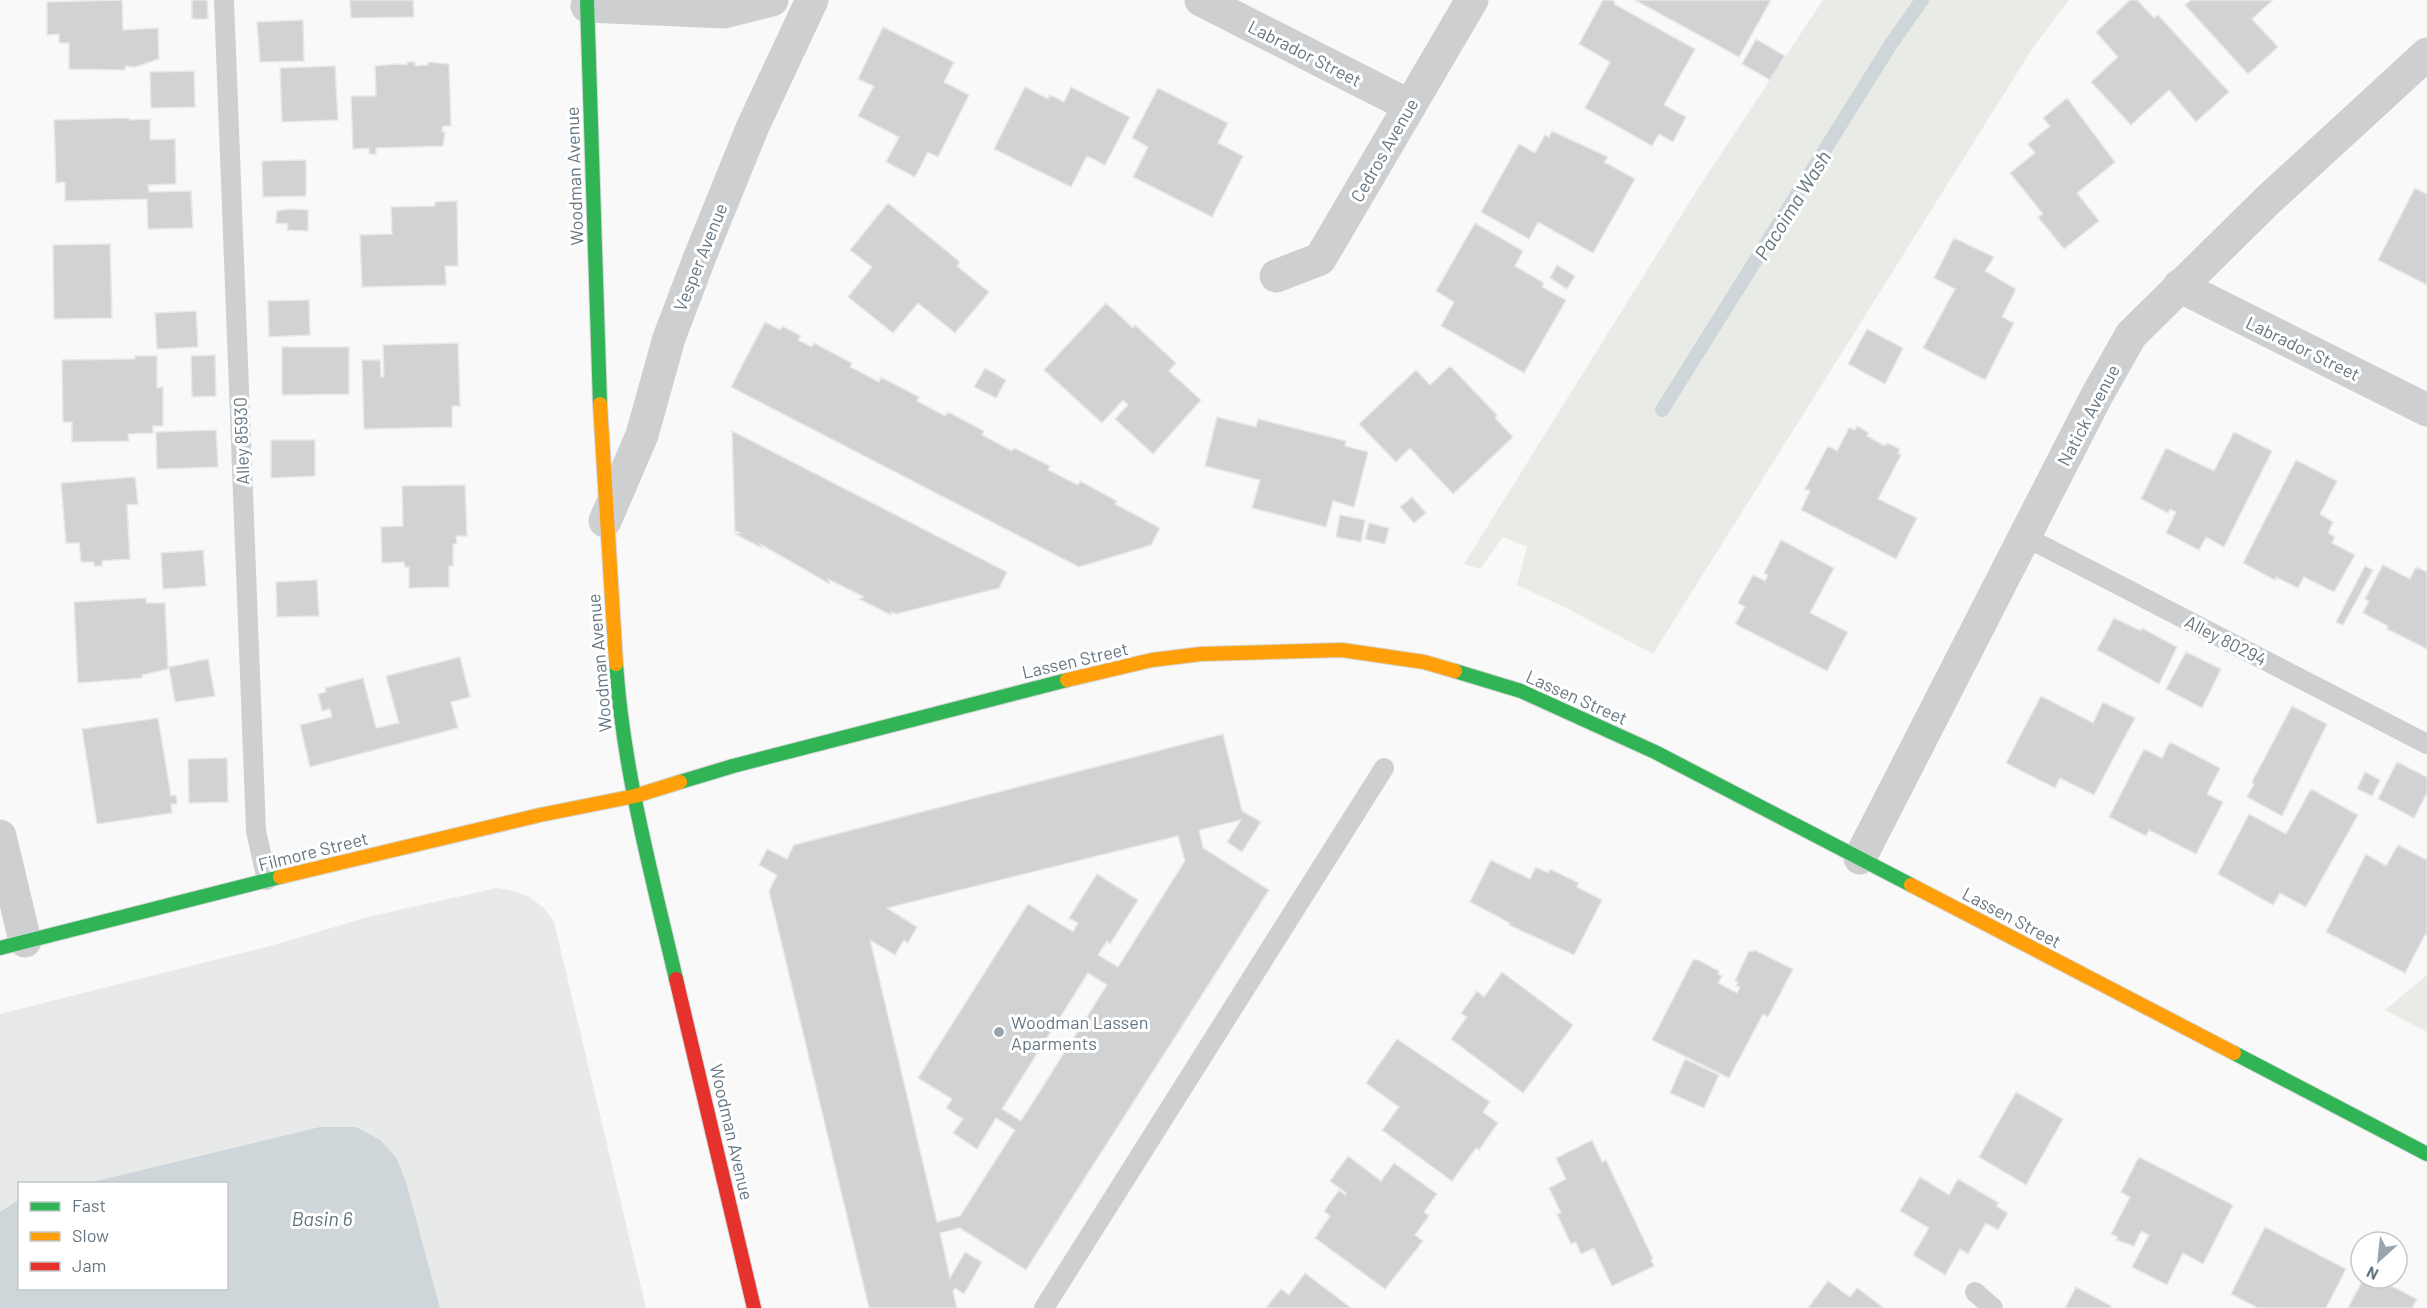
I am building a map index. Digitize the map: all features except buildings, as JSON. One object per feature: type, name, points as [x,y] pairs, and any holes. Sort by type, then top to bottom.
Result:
[{"type":"main road","name":"Woodman Avenue","points":[[587,3],[597,358],[605,520],[619,712],[635,796],[754,1308]]},
{"type":"main road","name":"Lassen Street","points":[[635,796],[733,766],[925,715],[1152,660],[1242,652],[1342,650],[1424,662],[1521,691],[1655,752],[2427,1154]]},
{"type":"main road","name":"Filmore Street","points":[[13,944],[540,815],[635,796]]},
{"type":"street","points":[[587,3],[724,12],[772,0]]},
{"type":"street","name":"Vesper Avenue","points":[[605,520],[642,435],[669,338],[701,254],[753,126],[812,0]]},
{"type":"street","name":"Labrador Street","points":[[1201,0],[1410,106]]},
{"type":"street","name":"Cedros Avenue","points":[[1276,276],[1320,259],[1472,0]]},
{"type":"street","name":"Natick Avenue","points":[[1860,858],[2096,397],[2131,335],[2266,201],[2427,54]]},
{"type":"street","name":"Labrador Street","points":[[2179,286],[2427,410]]},
{"type":"street","points":[[0,836],[13,944]]},
{"type":"lane","name":"Alley 85930","points":[[224,0],[256,831],[267,880]]},
{"type":"lane","name":"Alley 80294","points":[[2024,536],[2427,744]]},
{"type":"lane","points":[[1044,1308],[1384,768]]},
{"type":"lane","points":[[1975,1292],[1993,1308]]},
{"type":"shaded area","points":[[1823,0],[2069,0],[2034,46],[1653,654],[1517,585],[1527,547],[1503,537],[1480,569],[1464,564],[1699,187]]},
{"type":"shaded area","points":[[497,888],[529,897],[544,908],[554,922],[646,1308],[0,1308],[0,1014],[270,946],[372,916]]},
{"type":"shaded area","points":[[2427,975],[2427,1032],[2385,1010]]},
{"type":"water","name":"Basin 6","points":[[320,1127],[356,1127],[380,1140],[396,1157],[406,1182],[440,1308],[0,1308],[0,1212],[18,1201],[18,1290],[228,1290],[228,1182],[92,1182]]},
{"type":"waterway","name":"Pacoima Wash","points":[[1662,410],[1891,44],[1922,0]]},
{"type":"traffic: fast","points":[[587,0],[600,404]]},
{"type":"traffic: fast","points":[[616,664],[632,783],[676,979]]},
{"type":"traffic: fast","points":[[1455,671],[1521,691],[1655,752],[1911,885]]},
{"type":"traffic: fast","points":[[680,782],[733,766],[1067,680]]},
{"type":"traffic: fast","points":[[0,948],[280,877]]},
{"type":"traffic: fast","points":[[2234,1053],[2427,1154]]},
{"type":"traffic: slow","points":[[600,404],[616,664]]},
{"type":"traffic: slow","points":[[1067,680],[1152,660],[1201,654],[1342,650],[1424,662],[1455,671]]},
{"type":"traffic: slow","points":[[280,877],[540,815],[635,796],[680,782]]},
{"type":"traffic: slow","points":[[1911,885],[2234,1053]]},
{"type":"traffic: jam","points":[[676,979],[754,1308]]},
{"type":"place","name":"Woodman Lassen Aparments","points":[[999,1032]]}]
